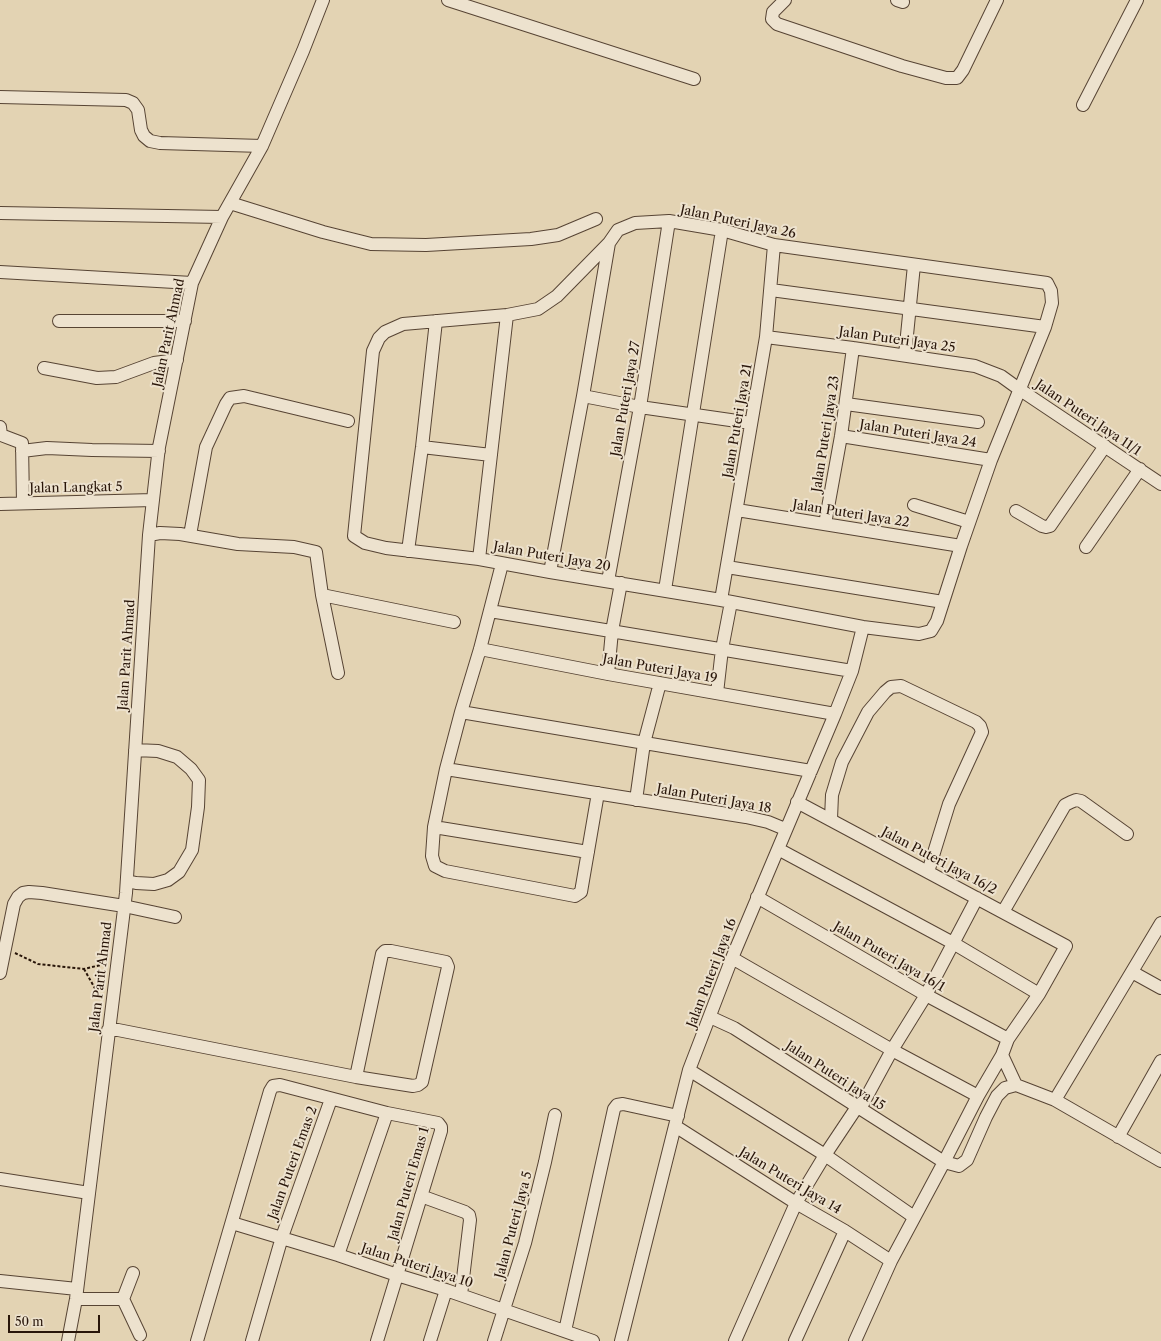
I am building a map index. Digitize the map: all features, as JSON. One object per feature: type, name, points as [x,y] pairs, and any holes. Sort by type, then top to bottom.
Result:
[{"type":"street","name":"Jalan Parit Ahmad","points":[[68,1341],[82,1296],[89,1194],[113,1030],[110,1015],[118,954],[134,908],[131,882],[155,534],[153,500],[159,451],[192,283],[222,217],[262,146],[303,51],[323,0]]},
{"type":"street","points":[[448,0],[694,79]]},
{"type":"street","points":[[785,0],[773,12],[772,19],[777,24],[902,66],[946,78],[957,78],[963,70],[996,0]]},
{"type":"street","points":[[1083,104],[1137,0]]},
{"type":"street","points":[[0,97],[126,100],[133,103],[138,110],[141,130],[144,136],[150,141],[160,143],[262,146]]},
{"type":"street","points":[[230,203],[323,232],[364,243],[386,245],[447,244],[531,239],[558,235],[596,219]]},
{"type":"street","points":[[0,213],[222,217]]},
{"type":"street","name":"Jalan Puteri Jaya 26","points":[[373,350],[379,338],[385,332],[403,324],[506,315],[538,309],[557,296],[608,243],[618,230],[635,224],[669,221],[722,230],[774,245],[1047,283],[1051,291],[1052,303],[1045,327]]},
{"type":"street","name":"Jalan Puteri Jaya 27","points":[[608,581],[640,406],[669,221]]},
{"type":"street","points":[[665,590],[722,230]]},
{"type":"street","points":[[550,572],[583,396],[608,243]]},
{"type":"street","name":"Jalan Puteri Jaya 21","points":[[717,693],[726,601],[727,567],[766,338],[774,245]]},
{"type":"street","points":[[905,355],[914,265]]},
{"type":"street","points":[[0,272],[192,283]]},
{"type":"street","points":[[727,567],[943,602],[960,546],[991,460],[1045,327],[910,310],[771,290]]},
{"type":"street","points":[[479,559],[506,315]]},
{"type":"street","points":[[59,321],[185,321]]},
{"type":"street","points":[[408,551],[422,447],[436,321]]},
{"type":"street","name":"Jalan Puteri Jaya 25","points":[[766,338],[853,348],[975,366],[1001,376],[1019,389]]},
{"type":"street","name":"Jalan Puteri Jaya 23","points":[[825,524],[841,436],[853,348]]},
{"type":"street","name":"Jalan Puteri Jaya 20","points":[[373,350],[354,536],[364,542],[386,548],[479,559],[665,590],[863,627],[918,634],[931,631],[937,621],[943,602]]},
{"type":"street","points":[[44,368],[97,378],[116,377],[154,363],[177,360]]},
{"type":"street","name":"Jalan Puteri Jaya 11/1","points":[[1019,389],[1161,484]]},
{"type":"street","points":[[185,534],[206,447],[230,398],[244,396],[348,421]]},
{"type":"street","points":[[583,396],[693,415],[751,423]]},
{"type":"street","points":[[846,404],[978,422]]},
{"type":"street","points":[[0,427],[1,435],[22,443],[23,503]]},
{"type":"street","name":"Jalan Puteri Jaya 24","points":[[841,436],[991,460]]},
{"type":"street","points":[[1016,511],[1042,526],[1050,526],[1105,446]]},
{"type":"street","points":[[422,447],[491,455]]},
{"type":"street","points":[[22,451],[47,448],[159,451]]},
{"type":"street","points":[[1086,547],[1140,469]]},
{"type":"street","name":"Jalan Langkat 5","points":[[0,504],[153,500]]},
{"type":"street","points":[[914,505],[969,522]]},
{"type":"street","name":"Jalan Puteri Jaya 22","points":[[737,510],[960,546]]},
{"type":"street","points":[[155,534],[185,534],[238,544],[294,547],[316,552],[322,595],[338,673]]},
{"type":"street","points":[[502,564],[446,769],[434,827],[432,856],[435,866],[445,871],[575,896],[581,892],[598,793]]},
{"type":"street","points":[[608,674],[612,631],[621,583]]},
{"type":"street","points":[[322,595],[454,622]]},
{"type":"street","points":[[490,610],[852,671]]},
{"type":"street","name":"Jalan Puteri Jaya 16","points":[[621,1341],[690,1070],[732,958],[852,671],[863,627]]},
{"type":"street","name":"Jalan Puteri Jaya 19","points":[[480,649],[608,674],[835,714]]},
{"type":"street","points":[[636,800],[644,743],[660,683]]},
{"type":"street","points":[[831,819],[832,795],[842,762],[868,712],[884,692],[892,687],[901,686],[976,722],[980,726],[982,732],[949,804],[928,872]]},
{"type":"street","points":[[461,712],[811,771]]},
{"type":"street","points":[[131,882],[154,884],[168,880],[179,872],[192,850],[198,807],[199,780],[191,769],[177,757],[158,751],[139,750]]},
{"type":"street","name":"Jalan Puteri Jaya 18","points":[[446,769],[746,817],[768,822],[785,829]]},
{"type":"street","points":[[1003,912],[1065,805],[1076,800],[1081,800],[1127,834]]},
{"type":"street","name":"Jalan Puteri Jaya 16/2","points":[[797,802],[1066,946],[1039,994]]},
{"type":"street","points":[[434,827],[588,852]]},
{"type":"street","points":[[778,849],[953,943],[1039,994],[1008,1038],[1002,1055],[978,1096],[914,1217],[855,1341]]},
{"type":"street","points":[[0,972],[14,904],[18,897],[23,893],[42,893],[134,908],[175,917]]},
{"type":"street","name":"Jalan Puteri Jaya 16/1","points":[[757,897],[926,995],[1008,1038]]},
{"type":"street","points":[[735,1341],[796,1203],[825,1155],[858,1108],[926,995],[977,898]]},
{"type":"street","points":[[1055,1100],[1161,923]]},
{"type":"street","points":[[113,1030],[356,1077],[413,1086],[418,1085],[422,1082],[448,967],[446,962],[390,951],[385,951],[382,954],[356,1077]]},
{"type":"street","points":[[732,958],[892,1050],[978,1096]]},
{"type":"street","points":[[1132,972],[1161,988]]},
{"type":"street","name":"Jalan Puteri Jaya 15","points":[[710,1017],[734,1028],[944,1162]]},
{"type":"street","points":[[1002,1055],[1016,1085]]},
{"type":"street","points":[[1118,1137],[1161,1062]]},
{"type":"street","points":[[690,1070],[825,1155],[914,1217]]},
{"type":"street","points":[[197,1341],[270,1091],[273,1086],[280,1085],[387,1114],[338,1255]]},
{"type":"street","points":[[944,1162],[959,1166],[967,1160],[997,1096],[1005,1088],[1016,1085],[1055,1100],[1161,1161]]},
{"type":"street","name":"Jalan Puteri Emas 2","points":[[252,1341],[282,1237],[331,1099]]},
{"type":"street","name":"Jalan Puteri Jaya 14","points":[[565,1330],[614,1109],[617,1105],[623,1104],[676,1121],[796,1203],[845,1231],[892,1261]]},
{"type":"street","name":"Jalan Puteri Emas 1","points":[[377,1341],[441,1131],[441,1126],[438,1124],[387,1114]]},
{"type":"street","name":"Jalan Puteri Jaya 5","points":[[494,1341],[524,1243],[545,1162],[555,1115]]},
{"type":"street","points":[[0,1179],[89,1194]]},
{"type":"street","points":[[421,1196],[465,1212],[469,1216],[470,1220],[461,1295]]},
{"type":"street","name":"Jalan Puteri Jaya 10","points":[[232,1223],[282,1237],[446,1290],[565,1330],[593,1341]]},
{"type":"street","points":[[795,1341],[845,1231]]},
{"type":"street","points":[[133,1273],[123,1299],[140,1335]]},
{"type":"street","points":[[0,1280],[82,1296],[123,1299]]},
{"type":"street","points":[[430,1341],[446,1290]]},
{"type":"path","points":[[6,944],[16,954],[38,964],[84,969],[103,966],[118,954]]},
{"type":"path","points":[[84,969],[110,1015]]}]
